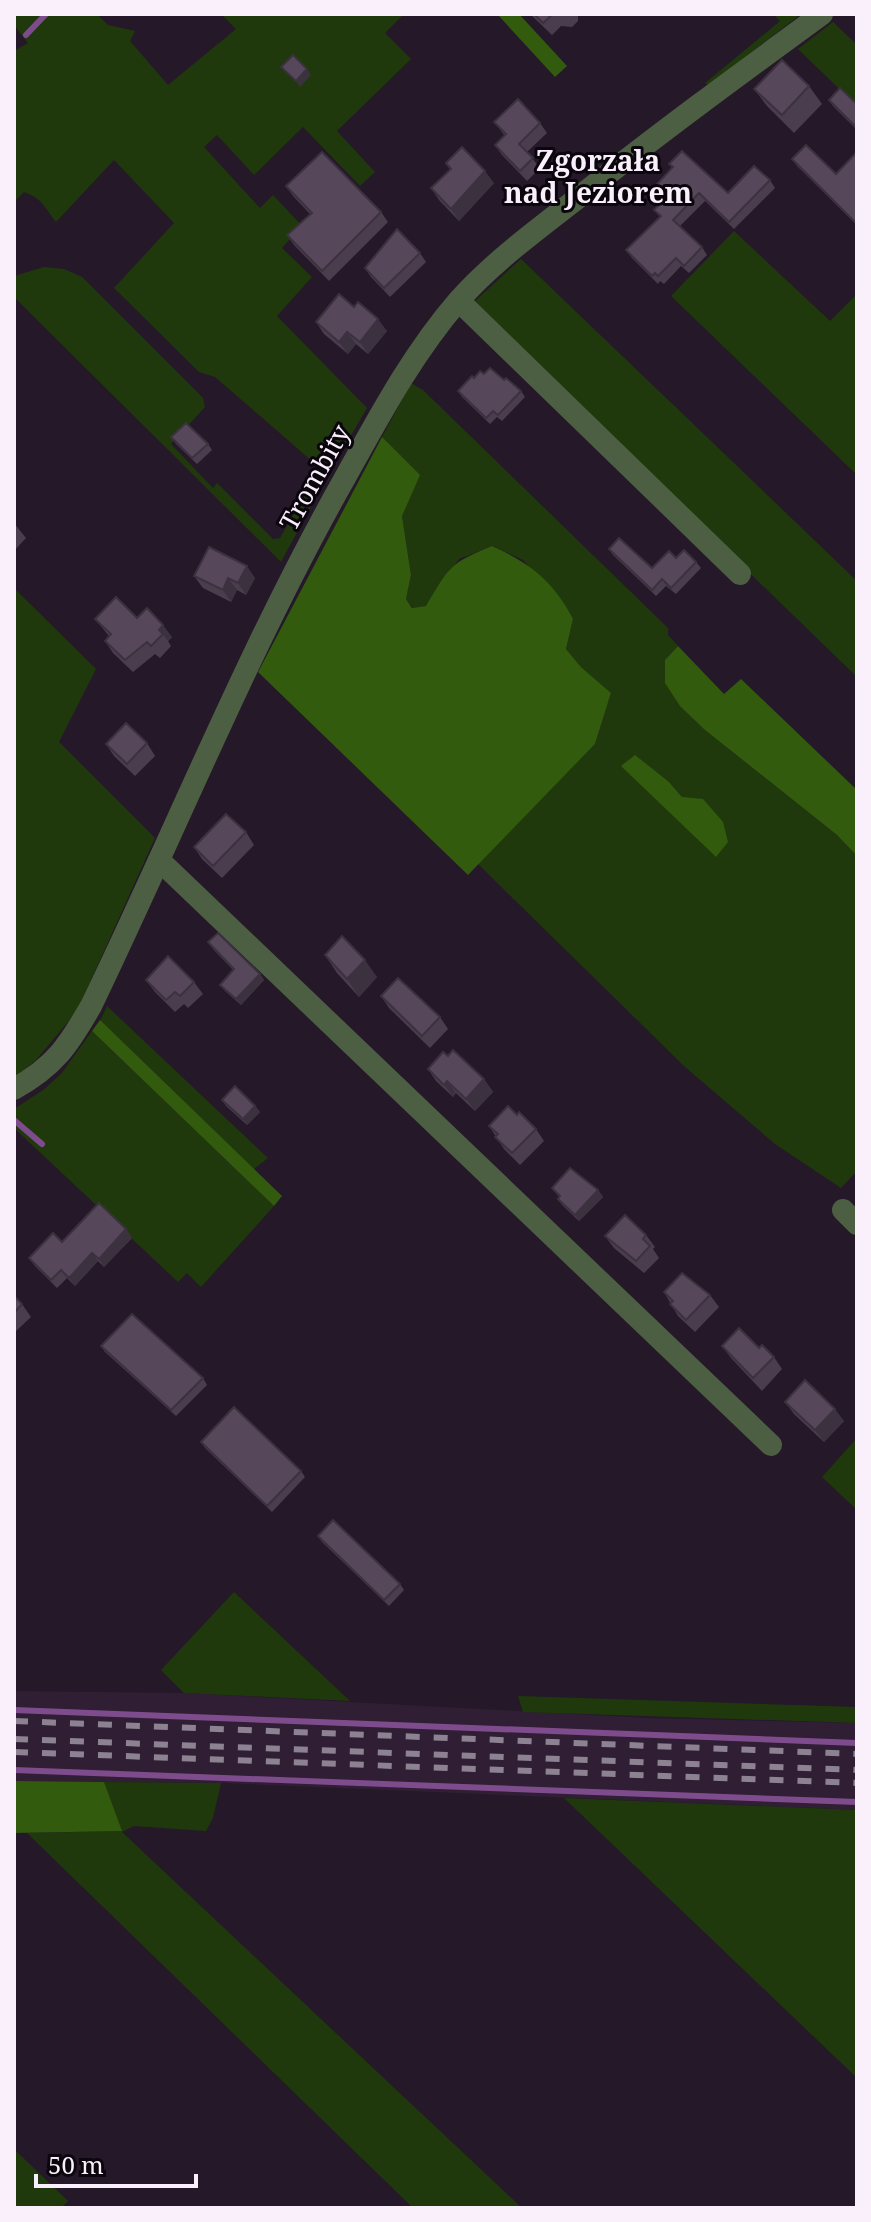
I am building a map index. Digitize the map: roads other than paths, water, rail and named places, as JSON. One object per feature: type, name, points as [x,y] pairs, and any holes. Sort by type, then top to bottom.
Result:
[{"type":"street","name":"Trombity","points":[[14,1089],[47,1069],[76,1031],[106,975],[290,578],[399,383],[428,340],[485,274],[611,171],[822,14]]},
{"type":"street","points":[[459,301],[740,574]]},
{"type":"street","points":[[159,860],[771,1445]]},
{"type":"waterway","points":[[26,35],[46,14]]},
{"type":"waterway","points":[[14,1120],[42,1144]]},
{"type":"waterway","points":[[14,1710],[857,1743]]},
{"type":"waterway","points":[[14,1770],[857,1802]]},
{"type":"railway","points":[[14,1721],[857,1754]]},
{"type":"railway","points":[[14,1739],[857,1770]]},
{"type":"railway","points":[[14,1752],[857,1783]]},
{"type":"district","name":"Zgorzała nad Jeziorem","points":[[598,176]]}]
